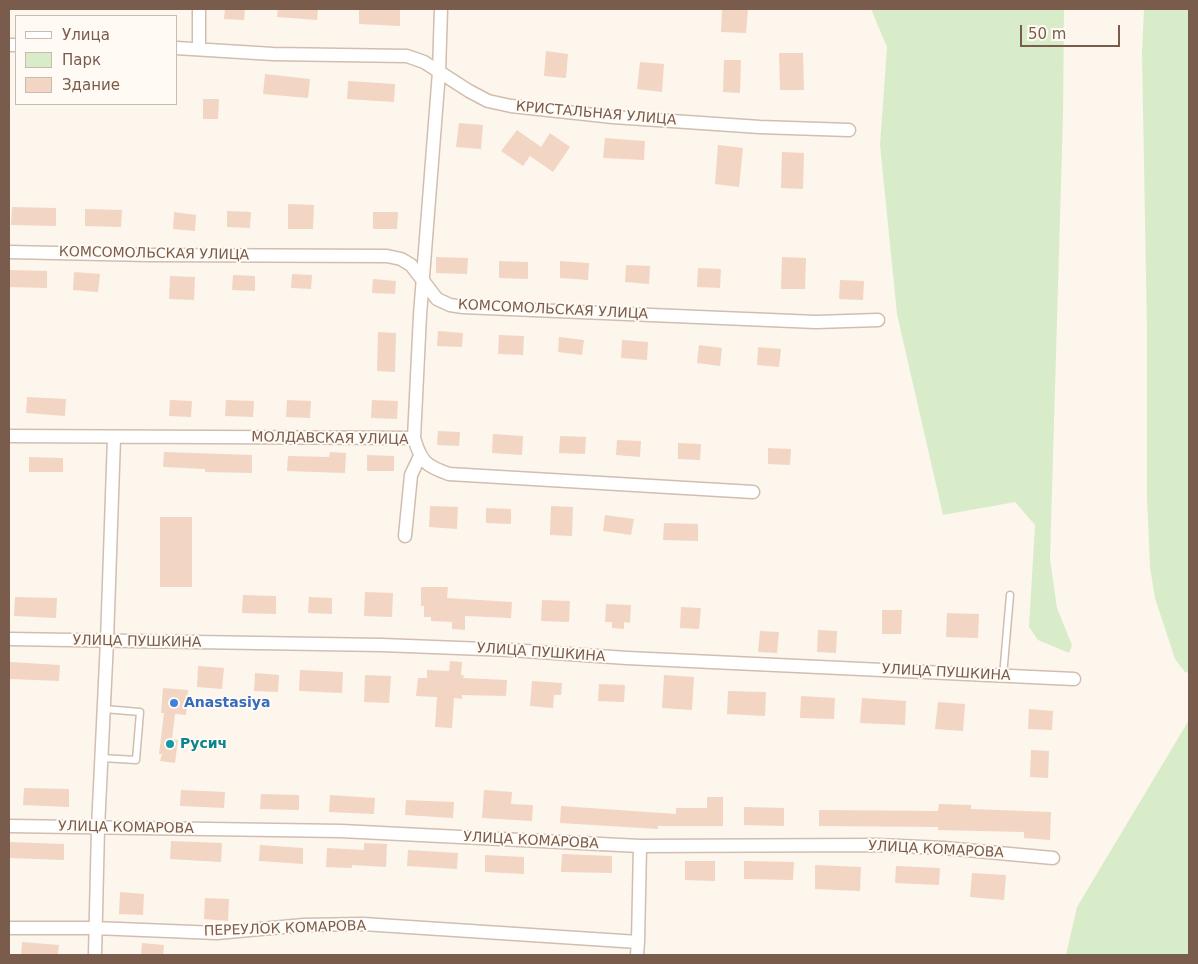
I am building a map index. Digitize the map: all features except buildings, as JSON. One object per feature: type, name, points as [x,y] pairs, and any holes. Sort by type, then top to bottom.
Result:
[{"type":"street","points":[[199,9],[199,49]]},
{"type":"street","points":[[414,438],[420,315],[440,72],[441,9]]},
{"type":"street","name":"КРИСТАЛЬНАЯ УЛИЦА","points":[[178,48],[273,54],[407,56],[424,62],[468,90],[488,100],[528,108],[613,117],[760,127],[849,130]]},
{"type":"street","name":"КОМСОМОЛЬСКАЯ УЛИЦА","points":[[9,252],[150,255],[388,256],[401,259],[411,265],[437,299],[450,305],[463,307],[816,322],[878,320]]},
{"type":"street","points":[[420,315],[437,299]]},
{"type":"street","name":"МОЛДАВСКАЯ УЛИЦА","points":[[9,436],[414,438],[420,456],[432,468],[449,474],[753,492]]},
{"type":"street","points":[[95,955],[98,828],[114,438]]},
{"type":"street","points":[[405,536],[411,475],[420,456]]},
{"type":"street","name":"УЛИЦА ПУШКИНА","points":[[9,639],[382,645],[1074,679]]},
{"type":"street","name":"УЛИЦА КОМАРОВА","points":[[9,826],[341,832],[640,846],[877,845],[944,848],[1053,858]]},
{"type":"street","points":[[637,955],[640,846]]},
{"type":"street","name":"ПЕРЕУЛОК КОМАРОВА","points":[[9,928],[95,928],[216,933],[304,925],[363,924],[638,942]]},
{"type":"lane","points":[[1003,676],[1010,595]]},
{"type":"lane","points":[[102,758],[136,760],[140,712],[104,709]]},
{"type":"green space","points":[[871,9],[1064,9],[1063,116],[1050,559],[1057,608],[1072,645],[1069,653],[1038,640],[1029,627],[1035,525],[1015,502],[943,515],[897,314],[880,145],[887,47]]},
{"type":"green space","points":[[1144,9],[1189,9],[1189,673],[1185,672],[1175,659],[1155,598],[1150,567],[1147,498],[1147,331],[1142,53]]},
{"type":"green space","points":[[1189,720],[1189,955],[1066,955],[1077,907]]},
{"type":"place","name":"Anastasiya","points":[[174,703]]},
{"type":"place","name":"Русич","points":[[170,744]]}]
